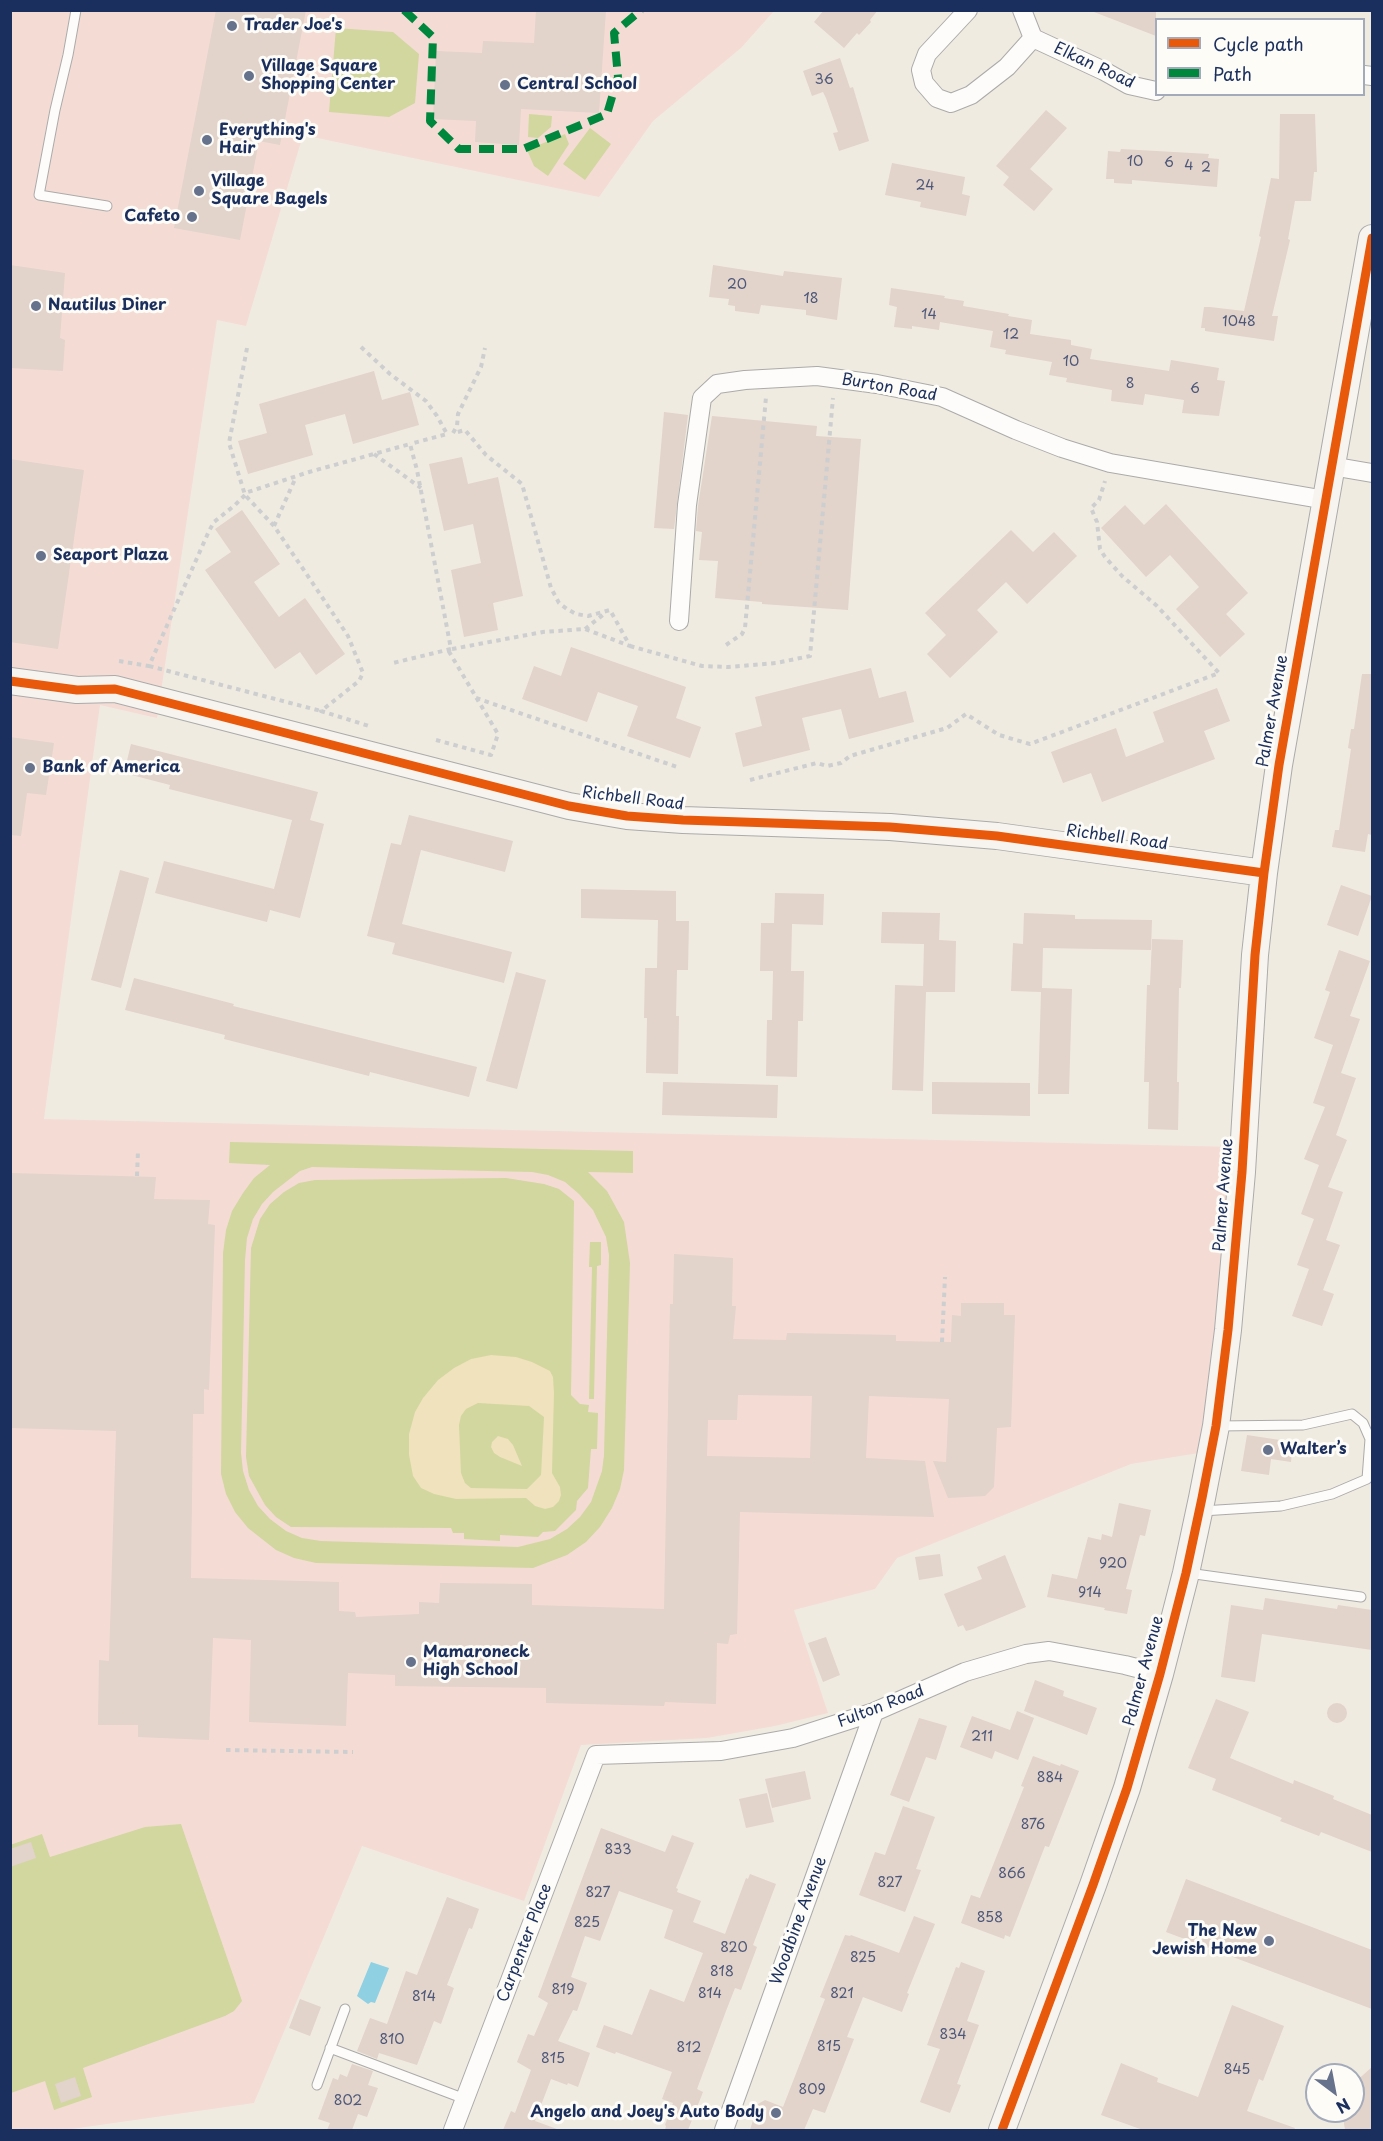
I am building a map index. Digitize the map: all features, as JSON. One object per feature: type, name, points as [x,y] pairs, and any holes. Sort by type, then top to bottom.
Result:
[{"type":"street","name":"Elkan Road","points":[[968,10],[927,54],[921,70],[924,83],[937,98],[951,103],[971,95],[1007,67],[1034,38]]},
{"type":"street","name":"Elkan Road","points":[[1023,10],[1034,38],[1104,71],[1129,86],[1155,91]]},
{"type":"street","name":"Palmer Avenue","points":[[1002,2130],[1127,1788],[1186,1573],[1216,1426],[1229,1319],[1242,1172],[1255,955],[1264,873],[1279,765],[1372,238]]},
{"type":"street","name":"Burton Road","points":[[679,621],[687,505],[702,398],[717,384],[817,376],[877,384],[942,398],[1025,434],[1110,463],[1326,500]]},
{"type":"street","points":[[1331,466],[1372,473]]},
{"type":"street","name":"Richbell Road","points":[[10,681],[77,690],[115,689],[569,806],[627,816],[890,827],[987,835],[1264,873]]},
{"type":"street","name":"Fulton Road","points":[[596,1755],[721,1751],[793,1738],[874,1712],[965,1672],[1049,1651],[1160,1674]]},
{"type":"street","name":"Woodbine Avenue","points":[[724,2130],[874,1712]]},
{"type":"street","name":"Carpenter Place","points":[[453,2130],[596,1755]]},
{"type":"lane","points":[[76,10],[39,195],[107,206]]},
{"type":"lane","points":[[1199,1511],[1281,1506],[1332,1494],[1367,1479],[1370,1439],[1363,1423],[1352,1414],[1303,1425],[1216,1426]]},
{"type":"lane","points":[[1186,1573],[1361,1597]]},
{"type":"lane","points":[[317,2085],[345,2009]]},
{"type":"lane","points":[[330,2048],[465,2099]]},
{"type":"path","points":[[361,347],[390,374],[426,401],[447,434]]},
{"type":"path","points":[[247,348],[229,443],[245,495],[274,526],[348,636],[363,672],[359,681],[321,711]]},
{"type":"path","points":[[454,433],[458,414],[480,367],[485,348]]},
{"type":"path","points":[[726,645],[742,634],[745,628],[768,379]]},
{"type":"path","points":[[393,663],[543,632],[585,629],[630,646],[702,666],[728,667],[776,663],[810,656],[834,379]]},
{"type":"path","points":[[149,666],[214,522],[248,492],[296,476],[465,430],[486,455],[522,484],[551,588],[560,603],[576,614],[588,616],[610,610]]},
{"type":"path","points":[[410,444],[421,489],[450,650],[498,734],[491,755],[436,740]]},
{"type":"path","points":[[374,454],[421,489]]},
{"type":"path","points":[[750,780],[817,763],[827,766],[841,763],[850,756],[948,728],[966,714],[999,735],[1030,744],[1219,673],[1157,606],[1122,576],[1100,549],[1097,522],[1090,508],[1099,500],[1110,463]]},
{"type":"path","points":[[274,526],[296,476]]},
{"type":"path","points":[[610,610],[630,646]]},
{"type":"path","points":[[585,629],[610,610]]},
{"type":"path","points":[[119,661],[149,666],[321,711],[369,726]]},
{"type":"path","points":[[476,698],[680,768]]},
{"type":"path","points":[[137,1176],[138,1150]]},
{"type":"path","points":[[942,1342],[945,1277]]},
{"type":"path","points":[[226,1750],[353,1752]]},
{"type":"shaded area","name":"Mamaroneck High School","points":[[11,11],[774,11],[741,48],[653,121],[599,197],[303,135],[246,326],[217,320],[157,718],[100,705],[44,1119],[1237,1147],[1205,1452],[1131,1464],[897,1558],[875,1589],[794,1610],[828,1713],[775,1726],[707,1738],[581,1745],[524,1901],[362,1846],[254,2103],[65,2130],[11,2130]]},
{"type":"green space","points":[[336,28],[393,32],[419,54],[415,103],[389,117],[329,112]]},
{"type":"green space","points":[[529,114],[552,116],[551,127],[538,138],[528,137]]},
{"type":"green space","points":[[590,128],[611,144],[585,180],[563,164]]},
{"type":"green space","points":[[565,134],[569,144],[548,176],[534,166],[527,150]]},
{"type":"green space","points":[[230,1142],[633,1151],[633,1173],[588,1172],[607,1191],[624,1222],[630,1263],[624,1470],[620,1489],[612,1508],[600,1527],[586,1542],[567,1555],[533,1568],[316,1563],[294,1558],[276,1550],[248,1528],[235,1512],[226,1494],[221,1474],[223,1253],[226,1230],[232,1211],[254,1178],[270,1165],[229,1163]],"holes":[[[312,1167],[532,1172],[565,1182],[579,1194],[593,1210],[606,1237],[609,1255],[604,1455],[602,1471],[591,1502],[567,1529],[550,1539],[518,1547],[321,1541],[302,1538],[286,1531],[258,1506],[249,1490],[243,1471],[241,1453],[245,1260],[247,1238],[253,1219],[262,1204],[273,1192],[300,1171]]]},
{"type":"green space","points":[[506,1178],[544,1184],[559,1189],[574,1201],[571,1395],[580,1404],[589,1405],[588,1412],[598,1413],[597,1449],[591,1449],[588,1488],[577,1501],[576,1510],[555,1531],[543,1532],[538,1537],[500,1535],[500,1541],[464,1539],[464,1533],[453,1533],[451,1528],[291,1527],[276,1517],[265,1505],[249,1476],[246,1457],[251,1248],[260,1219],[270,1204],[284,1192],[299,1183],[315,1180]]},
{"type":"green space","points":[[590,1242],[601,1242],[601,1265],[597,1266],[594,1399],[589,1399],[592,1267],[589,1267]]},
{"type":"green space","points":[[181,1824],[242,2001],[234,2011],[225,2016],[83,2068],[92,2097],[54,2110],[45,2081],[11,2093],[10,1845],[42,1834],[50,1857],[145,1827]]},
{"type":"sand","points":[[491,1355],[516,1357],[550,1371],[553,1377],[554,1393],[552,1473],[560,1487],[561,1495],[553,1507],[545,1509],[535,1506],[526,1498],[456,1499],[434,1494],[421,1488],[413,1476],[409,1455],[409,1434],[415,1412],[438,1380],[471,1359]],"holes":[[[478,1403],[529,1406],[544,1417],[541,1475],[527,1489],[471,1488],[465,1483],[461,1473],[459,1425],[461,1416],[466,1409]]]},
{"type":"sand","points":[[498,1436],[508,1439],[513,1445],[522,1466],[494,1453],[491,1447],[492,1442]]},
{"type":"water","points":[[371,1962],[389,1968],[375,2003],[368,2004],[357,1996]]},
{"type":"building","name":"Village Square Shopping Center","points":[[216,10],[306,10],[280,145],[259,141],[240,240],[174,228]]},
{"type":"building","points":[[536,10],[606,10],[599,113],[521,109],[519,145],[475,142],[476,121],[433,119],[436,51],[482,53],[483,41],[534,43]]},
{"type":"building","points":[[824,10],[878,10],[870,20],[871,22],[844,48],[814,22]]},
{"type":"building","points":[[1095,10],[1156,10],[1155,36],[1094,12]]},
{"type":"building","points":[[840,58],[850,88],[853,87],[869,141],[839,151],[833,133],[838,132],[826,98],[823,92],[812,96],[803,71]]},
{"type":"building","points":[[1046,110],[1067,128],[1030,169],[1053,189],[1034,211],[1003,185],[1009,177],[996,166]]},
{"type":"building","points":[[1280,114],[1315,114],[1317,172],[1314,172],[1311,201],[1295,201],[1288,239],[1290,240],[1272,316],[1278,316],[1274,341],[1205,331],[1205,328],[1201,328],[1204,307],[1244,311],[1261,237],[1259,236],[1271,178],[1279,179]]},
{"type":"building","points":[[1121,149],[1209,154],[1208,158],[1219,159],[1217,187],[1132,180],[1132,184],[1114,183],[1114,179],[1106,179],[1108,151],[1120,152]]},
{"type":"building","points":[[892,163],[965,177],[962,194],[970,196],[966,216],[920,207],[921,202],[885,195]]},
{"type":"building","name":"Nautilus Diner","points":[[10,265],[65,273],[60,338],[65,340],[63,371],[10,368]]},
{"type":"building","points":[[713,265],[783,276],[784,271],[842,278],[837,320],[806,315],[806,310],[761,305],[759,314],[735,311],[735,306],[728,305],[729,299],[709,297]]},
{"type":"building","points":[[891,288],[945,296],[944,298],[964,301],[963,306],[1032,320],[1030,334],[1071,340],[1071,345],[1092,349],[1090,359],[1169,371],[1171,360],[1219,368],[1217,380],[1225,381],[1219,416],[1182,413],[1184,400],[1145,394],[1143,405],[1111,401],[1112,390],[1066,382],[1067,378],[1049,375],[1052,362],[1005,354],[1006,350],[990,347],[993,331],[940,322],[939,330],[912,326],[912,329],[894,327],[897,307],[889,305]]},
{"type":"building","points":[[374,371],[382,400],[410,392],[419,425],[353,444],[345,414],[305,425],[313,455],[248,474],[238,441],[267,433],[259,404]]},
{"type":"building","points":[[664,412],[688,415],[674,529],[654,528]]},
{"type":"building","points":[[712,416],[817,426],[816,436],[861,439],[848,610],[715,598],[718,561],[699,560],[702,532],[696,531]]},
{"type":"building","points":[[462,457],[468,484],[498,477],[523,596],[493,603],[498,630],[464,637],[451,570],[481,563],[473,524],[444,531],[429,464]]},
{"type":"building","name":"Seaport Plaza","points":[[10,459],[84,470],[58,649],[10,642]]},
{"type":"building","points":[[1166,504],[1248,593],[1226,614],[1245,634],[1220,657],[1176,609],[1199,587],[1170,555],[1146,577],[1101,528],[1125,505],[1144,525]]},
{"type":"building","points":[[242,510],[280,564],[254,582],[279,617],[305,598],[345,654],[316,675],[300,652],[275,669],[205,570],[231,552],[215,529]]},
{"type":"building","points":[[1011,530],[1033,552],[1054,532],[1077,556],[1027,604],[1006,582],[977,610],[998,632],[950,678],[927,654],[946,635],[925,613]]},
{"type":"building","points":[[571,647],[686,687],[676,718],[701,727],[690,758],[627,736],[638,706],[598,692],[587,722],[522,699],[534,666],[561,676]]},
{"type":"building","points":[[871,668],[879,698],[906,691],[914,722],[849,739],[841,709],[802,718],[810,750],[743,767],[735,733],[762,726],[755,697]]},
{"type":"building","points":[[1362,674],[1372,674],[1372,835],[1368,834],[1365,852],[1332,847],[1335,830],[1339,830],[1351,749],[1348,748],[1351,729],[1354,729]]},
{"type":"building","points":[[1217,688],[1230,721],[1204,731],[1215,759],[1102,802],[1091,773],[1063,783],[1051,752],[1116,728],[1126,757],[1164,742],[1153,712]]},
{"type":"building","name":"Bank of America","points":[[10,737],[54,743],[46,795],[27,793],[21,836],[10,835]]},
{"type":"building","points":[[131,744],[318,792],[310,820],[324,824],[300,918],[270,910],[267,922],[155,893],[164,861],[274,889],[292,820],[169,789],[170,785],[124,773]]},
{"type":"building","points":[[409,815],[513,841],[505,872],[421,850],[402,924],[512,952],[504,983],[392,954],[395,943],[367,936],[391,843],[401,845]]},
{"type":"building","points":[[120,870],[149,878],[121,988],[91,980]]},
{"type":"building","points":[[1341,885],[1372,896],[1358,936],[1327,925]]},
{"type":"building","points":[[581,889],[676,891],[676,921],[689,921],[688,970],[677,970],[678,1074],[646,1073],[645,968],[657,968],[658,920],[581,918]]},
{"type":"building","points":[[775,893],[824,894],[823,925],[792,924],[791,971],[804,971],[803,1021],[798,1021],[797,1077],[766,1076],[767,1020],[772,1020],[773,971],[760,971],[761,923],[774,923]]},
{"type":"building","points":[[882,912],[940,913],[939,940],[956,941],[955,992],[926,992],[923,1091],[892,1090],[895,985],[923,986],[924,944],[881,943]]},
{"type":"building","points":[[1024,913],[1075,915],[1075,919],[1152,920],[1151,950],[1043,948],[1042,988],[1072,989],[1069,1094],[1038,1094],[1041,992],[1011,991],[1013,943],[1023,944]]},
{"type":"building","points":[[1152,939],[1183,940],[1181,988],[1179,988],[1178,1130],[1148,1129],[1149,1082],[1144,1082],[1147,985],[1150,985]]},
{"type":"building","points":[[1339,950],[1370,961],[1350,1016],[1360,1019],[1341,1073],[1356,1078],[1336,1135],[1347,1140],[1328,1187],[1343,1192],[1326,1240],[1340,1245],[1323,1290],[1334,1294],[1322,1326],[1292,1316],[1309,1269],[1297,1265],[1314,1219],[1301,1214],[1319,1165],[1304,1159],[1325,1107],[1313,1103],[1333,1045],[1314,1038],[1330,992],[1325,990]]},
{"type":"building","points":[[516,972],[546,980],[517,1089],[486,1081]]},
{"type":"building","points":[[134,978],[234,1004],[233,1006],[477,1067],[469,1097],[370,1072],[369,1076],[224,1039],[225,1035],[125,1010]]},
{"type":"building","points":[[663,1082],[778,1085],[777,1118],[662,1115]]},
{"type":"building","points":[[932,1082],[1030,1083],[1030,1116],[932,1114]]},
{"type":"building","points":[[10,1173],[156,1177],[154,1199],[210,1200],[208,1224],[215,1225],[209,1390],[204,1389],[204,1414],[193,1414],[191,1578],[339,1582],[339,1611],[355,1612],[356,1617],[419,1614],[419,1602],[439,1603],[440,1583],[532,1584],[532,1605],[664,1609],[670,1304],[673,1304],[674,1254],[733,1258],[732,1306],[736,1306],[733,1339],[786,1340],[787,1333],[896,1335],[896,1341],[951,1342],[952,1315],[961,1316],[961,1303],[1004,1303],[1004,1315],[1015,1315],[1011,1427],[997,1428],[994,1487],[985,1496],[948,1498],[933,1461],[946,1462],[949,1399],[869,1396],[866,1458],[925,1461],[934,1517],[740,1512],[737,1634],[730,1635],[728,1644],[717,1643],[716,1704],[665,1702],[664,1706],[546,1703],[546,1688],[395,1686],[395,1675],[348,1673],[346,1726],[249,1722],[251,1640],[213,1638],[209,1740],[138,1737],[138,1725],[98,1725],[99,1660],[109,1661],[116,1431],[10,1428]],"holes":[[[738,1395],[812,1396],[810,1458],[707,1456],[708,1420],[737,1420]]]},
{"type":"building","name":"Walter’s","points":[[1247,1435],[1293,1442],[1291,1462],[1271,1459],[1269,1475],[1241,1471]]},
{"type":"building","points":[[1119,1503],[1151,1510],[1145,1536],[1140,1535],[1126,1589],[1132,1590],[1127,1614],[1047,1597],[1052,1574],[1077,1579],[1088,1537],[1101,1540],[1102,1534],[1112,1537]]},
{"type":"building","points":[[940,1554],[943,1576],[919,1580],[915,1557]]},
{"type":"building","points":[[1005,1555],[1026,1607],[973,1629],[966,1631],[963,1625],[958,1627],[944,1594],[982,1579],[977,1567]]},
{"type":"building","points":[[1265,1598],[1337,1609],[1338,1605],[1372,1610],[1372,1650],[1262,1634],[1255,1682],[1221,1677],[1231,1605],[1263,1610]]},
{"type":"building","points":[[826,1637],[840,1675],[823,1682],[808,1643]]},
{"type":"building","points":[[1035,1680],[1064,1691],[1063,1696],[1097,1708],[1087,1735],[1024,1711]]},
{"type":"building","points":[[1216,1699],[1249,1712],[1230,1758],[1293,1784],[1294,1780],[1334,1796],[1333,1799],[1372,1815],[1372,1852],[1321,1832],[1319,1836],[1280,1821],[1282,1818],[1212,1790],[1216,1779],[1188,1768]]},
{"type":"building","points":[[1337,1703],[1344,1706],[1347,1713],[1344,1720],[1337,1723],[1330,1720],[1327,1713],[1330,1706]]},
{"type":"building","points":[[1017,1711],[1034,1718],[1018,1760],[995,1751],[992,1759],[960,1747],[972,1716],[1010,1730]]},
{"type":"building","points":[[919,1718],[947,1726],[936,1760],[926,1757],[909,1802],[890,1795]]},
{"type":"building","points":[[1033,1756],[1079,1771],[1049,1847],[1045,1846],[1010,1937],[1005,1935],[1004,1939],[961,1923],[971,1895],[980,1898],[1024,1787],[1021,1786]]},
{"type":"building","points":[[805,1771],[811,1799],[772,1808],[765,1779]]},
{"type":"building","points":[[767,1793],[774,1822],[746,1828],[739,1799]]},
{"type":"building","points":[[903,1806],[935,1817],[916,1869],[921,1870],[905,1912],[859,1895],[875,1852],[885,1855]]},
{"type":"building","points":[[601,1828],[665,1852],[672,1835],[694,1843],[676,1888],[677,1892],[701,1901],[693,1922],[725,1934],[746,1878],[748,1879],[750,1874],[776,1884],[753,1945],[757,1947],[741,1990],[735,1988],[726,2011],[697,2089],[703,2092],[688,2130],[665,2130],[673,2103],[662,2099],[672,2072],[596,2047],[604,2025],[632,2035],[650,1989],[684,2002],[703,1953],[664,1938],[673,1910],[619,1891],[600,1941],[585,1936],[571,1977],[587,1983],[577,2011],[573,2010],[558,2041],[590,2053],[578,2087],[551,2079],[535,2121],[556,2130],[503,2130],[511,2111],[515,2113],[531,2070],[517,2062],[528,2034],[534,2036],[548,2003],[538,1997]]},
{"type":"building","points":[[31,1842],[36,1858],[10,1867],[10,1849]]},
{"type":"building","name":"The New Jewish Home","points":[[1186,1879],[1372,1950],[1372,2009],[1166,1932]]},
{"type":"building","points":[[447,1897],[479,1909],[472,1929],[469,1928],[447,1985],[454,1988],[441,2024],[434,2021],[417,2065],[379,2053],[377,2059],[357,2051],[370,2018],[387,2024],[406,1971],[417,1975]]},
{"type":"building","points":[[914,1916],[935,1924],[907,1993],[909,1994],[902,2012],[863,1997],[847,2037],[854,2039],[825,2113],[813,2109],[804,2130],[750,2130],[758,2104],[765,2100],[783,2107],[825,1999],[820,1997],[845,1935],[851,1935],[899,1953]]},
{"type":"building","points":[[961,1962],[985,1971],[967,2021],[979,2025],[957,2084],[961,2085],[950,2113],[920,2102],[940,2049],[927,2045],[956,1967],[959,1968]]},
{"type":"building","points":[[300,1999],[321,2007],[310,2036],[289,2028]]},
{"type":"building","name":"The New Jewish Home","points":[[1232,2005],[1284,2026],[1263,2081],[1259,2079],[1247,2111],[1295,2128],[1294,2130],[1143,2130],[1101,2115],[1121,2063],[1158,2078],[1157,2082],[1198,2097]]},
{"type":"building","points":[[352,2064],[373,2071],[368,2085],[378,2088],[367,2117],[358,2114],[352,2130],[327,2130],[330,2123],[318,2119],[333,2078],[338,2080],[340,2074],[347,2077]]},
{"type":"building","points":[[1372,2067],[1372,2130],[1345,2130],[1344,2123],[1365,2123],[1365,2073]]},
{"type":"building","points":[[75,2077],[81,2096],[61,2103],[55,2084]]},
{"type":"marked path","points":[[404,10],[433,37],[430,121],[459,149],[523,149],[607,114],[618,77],[614,33],[641,10]]},
{"type":"cycle path","points":[[1002,2130],[1127,1788],[1160,1674],[1186,1573],[1202,1498],[1216,1426],[1228,1330],[1242,1172],[1255,955],[1264,873],[1279,765],[1372,238]]},
{"type":"cycle path","points":[[10,681],[77,690],[115,689],[569,806],[627,816],[890,827],[997,836],[1264,873]]},
{"type":"place","name":"Trader Joe's","points":[[232,26]]},
{"type":"place","name":"Village Square Shopping Center","points":[[249,76]]},
{"type":"place","name":"Central School","points":[[505,85]]},
{"type":"place","name":"Everything's Hair","points":[[207,140]]},
{"type":"place","name":"Village Square Bagels","points":[[199,191]]},
{"type":"place","name":"Cafeto","points":[[192,217]]},
{"type":"place","name":"Nautilus Diner","points":[[36,306]]},
{"type":"place","name":"Seaport Plaza","points":[[41,556]]},
{"type":"place","name":"Bank of America","points":[[30,768]]},
{"type":"place","name":"Walter’s","points":[[1268,1450]]},
{"type":"place","name":"Mamaroneck High School","points":[[411,1662]]},
{"type":"place","name":"The New Jewish Home","points":[[1269,1941]]},
{"type":"place","name":"Angelo and Joey's Auto Body","points":[[776,2113]]}]
